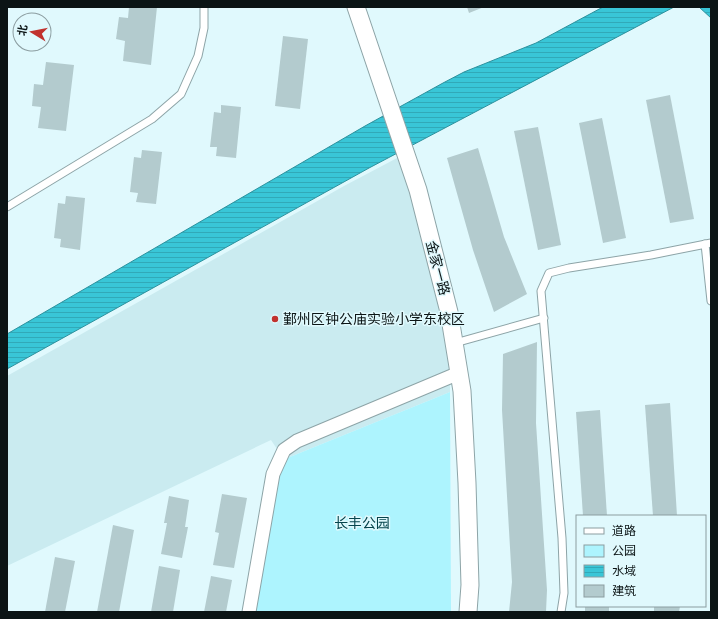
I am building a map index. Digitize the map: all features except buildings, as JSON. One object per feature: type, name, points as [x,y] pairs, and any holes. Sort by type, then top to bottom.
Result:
[{"type":"street","name":"金家一路","points":[[356,7],[418,190],[449,312],[462,391],[467,483],[470,585],[468,612]]},
{"type":"street","points":[[249,612],[273,474],[284,450],[298,441],[459,373]]},
{"type":"lane","points":[[7,207],[152,119],[181,94],[198,56],[204,28],[204,7]]},
{"type":"lane","points":[[561,612],[564,593],[562,538],[541,291],[549,273],[569,268],[708,244],[711,301]]},
{"type":"lane","points":[[454,343],[544,318]]},
{"type":"shaded area","name":"鄞州区钟公庙实验小学东校区","points":[[399,157],[431,270],[450,367],[450,392],[280,461],[281,455],[271,440],[7,566],[7,376],[344,186]]},
{"type":"green space","name":"长丰公园","points":[[450,392],[451,612],[255,612],[280,461]]},
{"type":"water","points":[[603,7],[674,7],[369,168],[7,369],[7,334],[365,126],[443,83],[464,72],[536,43]]},
{"type":"water","points":[[699,7],[711,7],[711,18]]},
{"type":"place","name":"鄞州区钟公庙实验小学东校区","points":[[275,319]]}]
